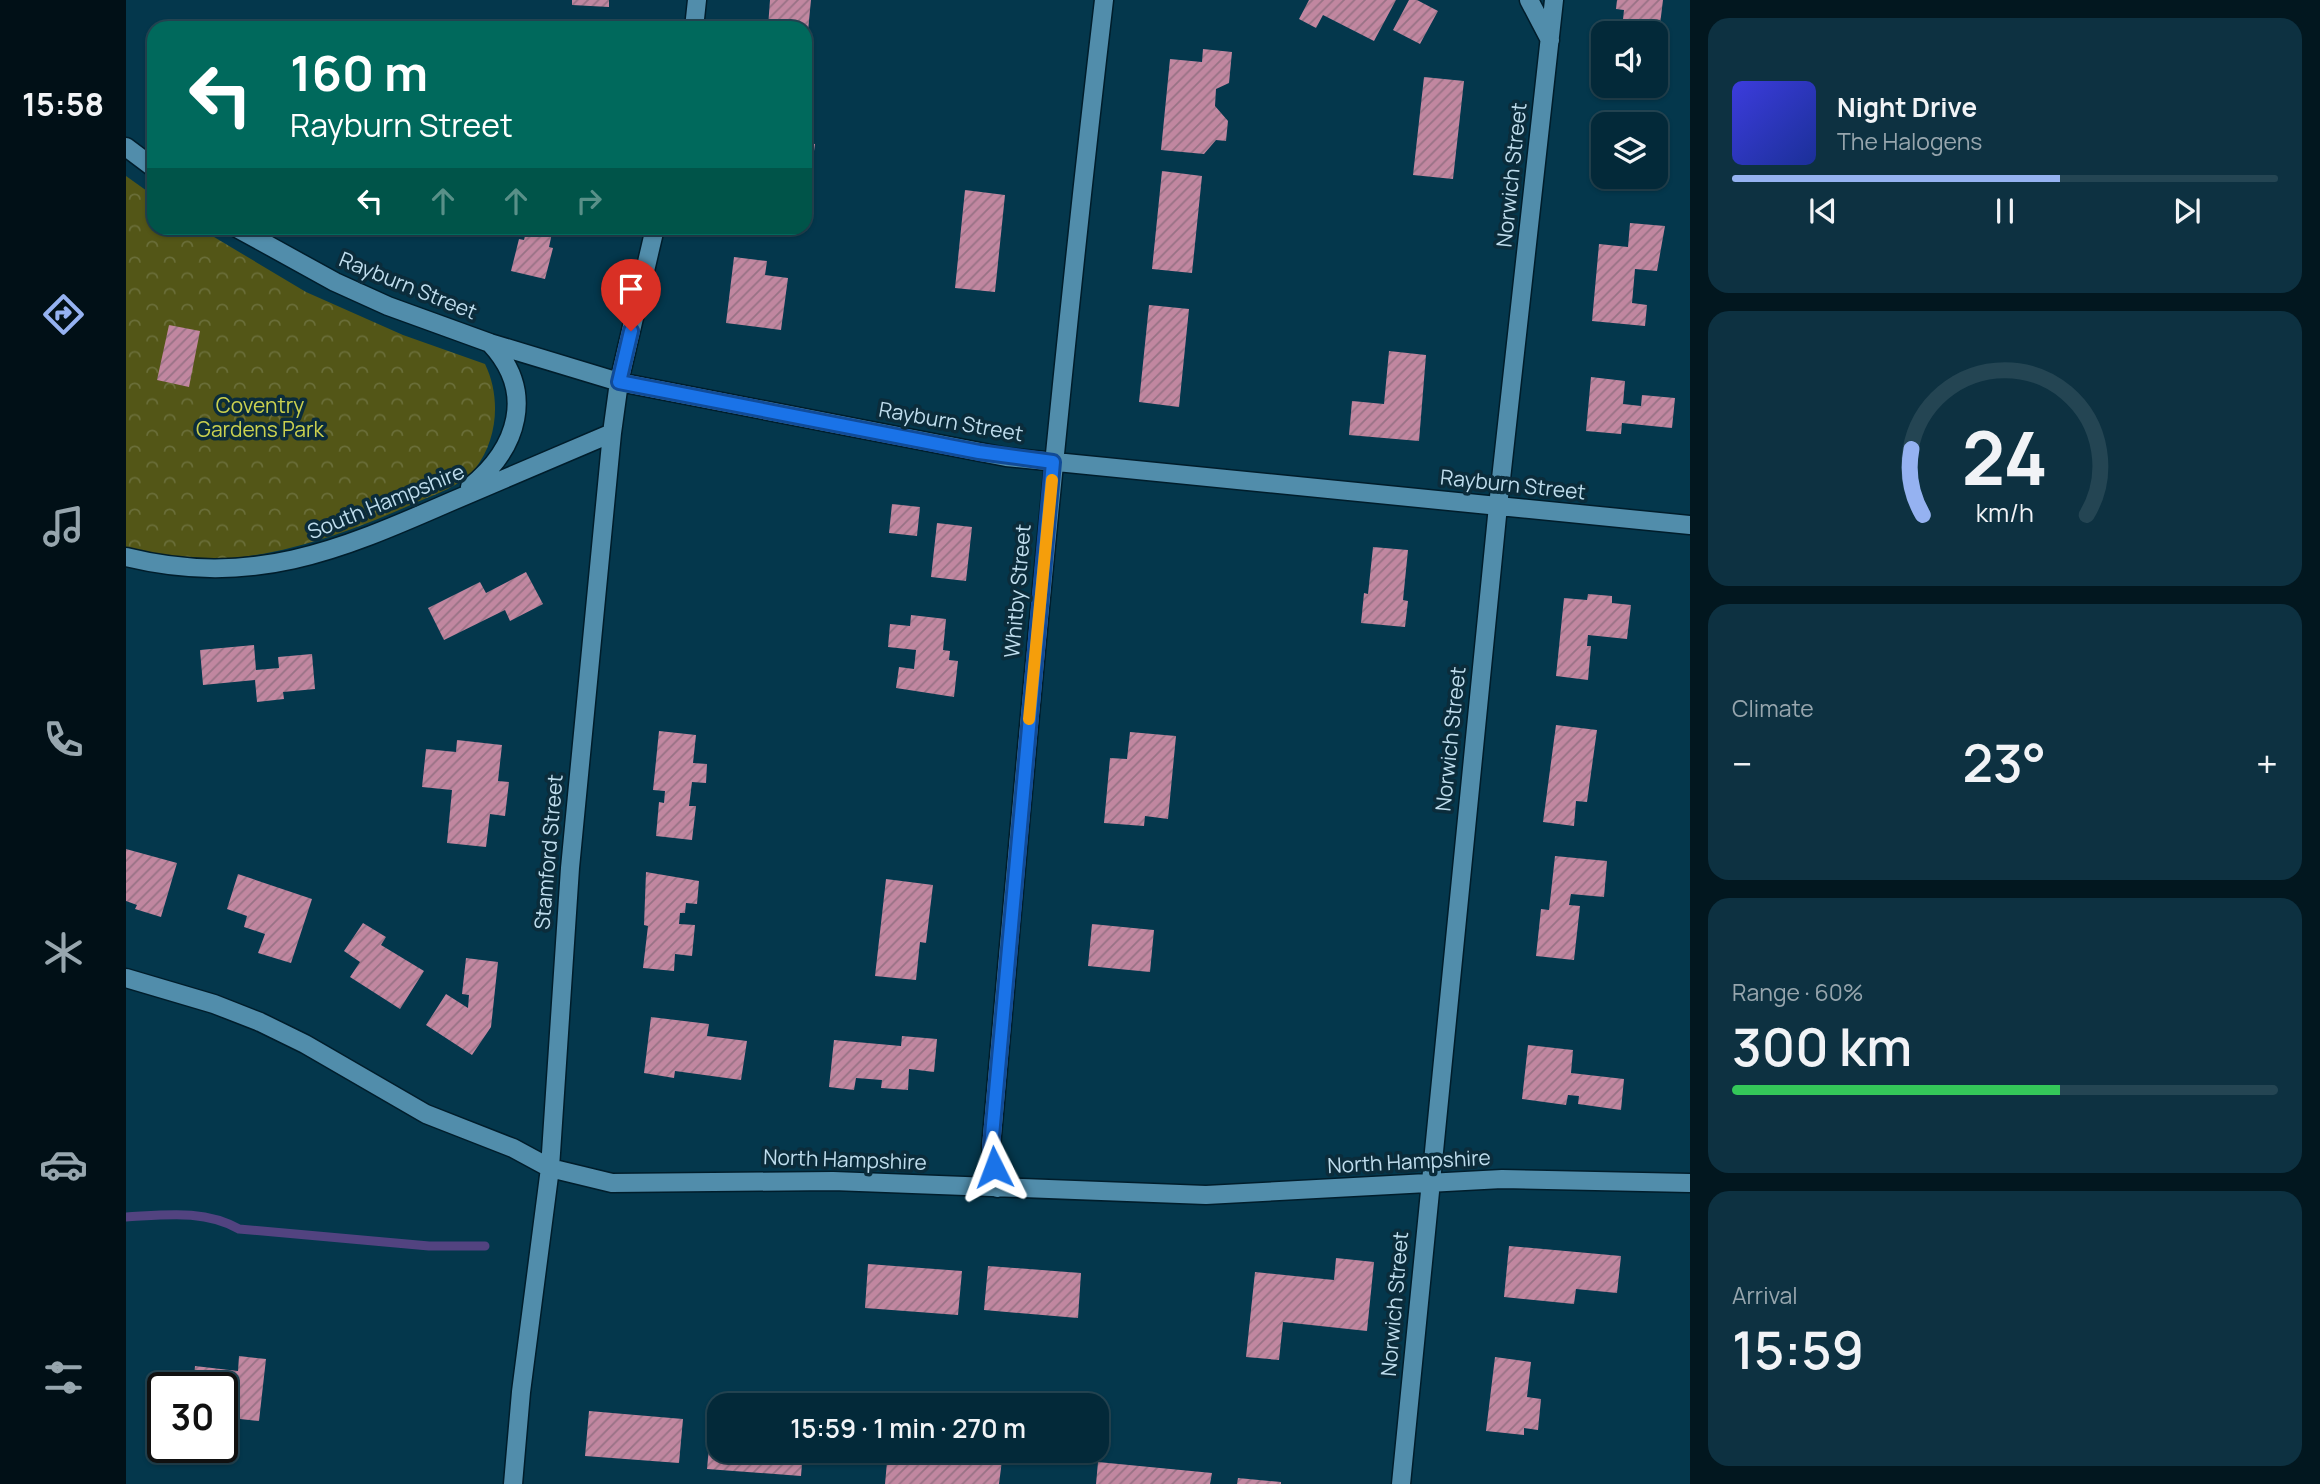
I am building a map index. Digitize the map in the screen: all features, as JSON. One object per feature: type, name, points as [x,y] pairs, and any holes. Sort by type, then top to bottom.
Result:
[{"type":"street","points":[[695,21],[697,0]]},
{"type":"street","name":"Whitby Street","points":[[997,1188],[991,1147],[1053,462],[1104,0]]},
{"type":"street","points":[[1528,0],[1550,40]]},
{"type":"street","name":"Norwich Street","points":[[1401,1484],[1498,506],[1554,0]]},
{"type":"street","points":[[126,147],[147,163]]},
{"type":"street","name":"Rayburn Street","points":[[250,235],[335,282],[388,306],[490,343],[619,382],[966,449],[1053,462],[1690,525]]},
{"type":"street","name":"Stamford Street","points":[[513,1484],[521,1392],[550,1168],[569,868],[612,433],[619,382],[653,235]]},
{"type":"street","points":[[451,502],[493,468],[506,446],[516,415],[517,395],[513,375],[503,357],[490,343]]},
{"type":"street","name":"South Hampshire","points":[[126,557],[158,565],[204,569],[262,567],[342,547],[612,433]]},
{"type":"street","name":"North Hampshire","points":[[126,978],[214,1004],[260,1022],[426,1114],[513,1148],[550,1168],[612,1183],[735,1180],[1206,1195],[1293,1192],[1429,1181],[1690,1183]]},
{"type":"green space","name":"Coventry Gardens Park","points":[[126,176],[147,191],[147,235],[211,235],[306,292],[403,335],[485,364],[495,404],[489,445],[475,469],[447,489],[346,531],[274,552],[199,560],[162,557],[126,548]]},
{"type":"building","points":[[572,0],[609,0],[609,7],[572,5]]},
{"type":"building","points":[[770,0],[811,0],[809,21],[768,21]]},
{"type":"building","points":[[1309,0],[1396,0],[1374,41],[1323,15],[1316,28],[1299,19]]},
{"type":"building","points":[[1409,0],[1417,0],[1438,11],[1420,44],[1393,30]]},
{"type":"building","points":[[1617,0],[1663,0],[1660,21],[1623,21],[1624,10],[1616,9]]},
{"type":"building","points":[[1203,49],[1232,52],[1229,83],[1216,89],[1215,106],[1228,121],[1226,141],[1216,140],[1204,154],[1161,150],[1170,59],[1202,62]]},
{"type":"building","points":[[1424,77],[1464,81],[1453,179],[1413,175]]},
{"type":"building","points":[[812,144],[815,144],[812,165]]},
{"type":"building","points":[[1162,171],[1202,176],[1192,273],[1152,269]]},
{"type":"building","points":[[965,190],[1005,195],[995,292],[955,288]]},
{"type":"building","points":[[1630,223],[1665,226],[1657,271],[1635,269],[1632,303],[1647,305],[1645,326],[1592,321],[1599,244],[1628,247]]},
{"type":"building","points":[[525,235],[552,235],[549,247],[553,248],[545,279],[511,271],[519,239],[524,240]]},
{"type":"building","points":[[734,257],[767,261],[765,275],[788,278],[781,330],[726,323]]},
{"type":"building","points":[[1149,305],[1189,309],[1179,407],[1139,402]]},
{"type":"building","points":[[169,325],[200,331],[189,387],[157,380]]},
{"type":"building","points":[[1389,351],[1426,355],[1419,441],[1349,435],[1352,401],[1384,404]]},
{"type":"building","points":[[1591,377],[1625,381],[1623,404],[1641,406],[1642,395],[1675,398],[1672,428],[1622,423],[1621,434],[1586,431]]},
{"type":"building","points":[[892,504],[920,507],[917,536],[889,533]]},
{"type":"building","points":[[937,523],[972,527],[966,581],[931,577]]},
{"type":"building","points":[[1373,547],[1408,550],[1403,600],[1408,601],[1405,627],[1361,623],[1364,593],[1368,594]]},
{"type":"building","points":[[526,572],[543,604],[510,621],[505,610],[444,640],[428,608],[480,582],[486,593]]},
{"type":"building","points":[[1588,594],[1612,596],[1612,603],[1631,605],[1627,639],[1588,635],[1587,646],[1591,646],[1588,680],[1556,676],[1564,598],[1587,600]]},
{"type":"building","points":[[911,615],[946,619],[943,650],[950,651],[949,660],[958,661],[954,697],[896,688],[899,667],[914,669],[916,650],[888,647],[890,624],[910,626]]},
{"type":"building","points":[[254,645],[256,670],[279,668],[278,657],[312,654],[315,689],[283,692],[284,699],[257,702],[255,680],[203,685],[200,650]]},
{"type":"building","points":[[1556,725],[1597,730],[1587,802],[1576,801],[1574,826],[1543,822]]},
{"type":"building","points":[[659,731],[696,735],[693,763],[707,764],[706,783],[692,782],[689,806],[696,806],[692,840],[656,836],[659,802],[664,803],[665,791],[653,790]]},
{"type":"building","points":[[1130,732],[1176,736],[1168,819],[1145,816],[1144,826],[1104,823],[1110,758],[1127,759]]},
{"type":"building","points":[[457,740],[502,745],[498,781],[509,782],[505,816],[490,814],[486,847],[447,843],[452,790],[422,787],[426,749],[456,752]]},
{"type":"building","points":[[126,849],[177,863],[161,917],[135,909],[137,905],[126,901]]},
{"type":"building","points":[[1555,856],[1607,861],[1604,897],[1571,894],[1569,905],[1580,906],[1574,960],[1536,956],[1541,909],[1549,910]]},
{"type":"building","points":[[646,872],[699,881],[697,904],[686,903],[685,913],[680,913],[679,924],[695,925],[692,956],[675,954],[674,971],[643,968],[648,926],[644,925]]},
{"type":"building","points":[[238,874],[312,899],[291,963],[258,953],[265,934],[244,927],[247,916],[227,909]]},
{"type":"building","points":[[886,879],[933,885],[926,943],[920,942],[916,980],[875,976]]},
{"type":"building","points":[[363,923],[386,937],[381,945],[424,971],[400,1009],[350,977],[360,962],[344,951]]},
{"type":"building","points":[[1092,924],[1154,930],[1150,972],[1088,966]]},
{"type":"building","points":[[466,958],[498,962],[491,1027],[472,1055],[426,1025],[446,994],[468,1008],[469,995],[462,994]]},
{"type":"building","points":[[651,1017],[709,1024],[707,1036],[747,1041],[741,1080],[675,1071],[674,1078],[644,1073]]},
{"type":"building","points":[[902,1036],[937,1039],[934,1072],[909,1069],[908,1090],[881,1088],[882,1080],[856,1078],[854,1090],[829,1087],[834,1040],[901,1046]]},
{"type":"building","points":[[1528,1045],[1573,1050],[1571,1073],[1624,1079],[1621,1110],[1578,1104],[1579,1096],[1568,1095],[1566,1105],[1522,1099]]},
{"type":"building","points":[[1509,1246],[1621,1256],[1617,1293],[1576,1289],[1574,1304],[1504,1297]]},
{"type":"building","points":[[1336,1258],[1374,1262],[1367,1331],[1283,1322],[1279,1360],[1246,1357],[1255,1272],[1334,1280]]},
{"type":"building","points":[[868,1264],[962,1271],[958,1315],[865,1308]]},
{"type":"building","points":[[988,1266],[1081,1273],[1078,1318],[984,1310]]},
{"type":"building","points":[[239,1356],[266,1359],[259,1421],[238,1419],[238,1372],[194,1372],[195,1366],[238,1371]]},
{"type":"building","points":[[1495,1357],[1531,1362],[1527,1397],[1541,1399],[1538,1430],[1524,1428],[1524,1435],[1486,1431]]},
{"type":"building","points":[[589,1411],[683,1419],[679,1463],[585,1456]]},
{"type":"building","points":[[708,1463],[802,1463],[801,1476],[707,1469]]},
{"type":"building","points":[[887,1463],[1002,1463],[999,1484],[885,1484]]},
{"type":"building","points":[[1098,1463],[1212,1473],[1210,1484],[1096,1484]]},
{"type":"building","points":[[1238,1478],[1281,1482],[1281,1484],[1237,1484]]},
{"type":"waterway","points":[[126,1217],[198,1216],[212,1218],[239,1229],[429,1246],[485,1246]]},
{"type":"slow traffic","points":[[1029,719],[1052,480]]},
{"type":"route","points":[[631,331],[619,382],[1006,457],[1053,462],[991,1147],[994,1167]]}]
